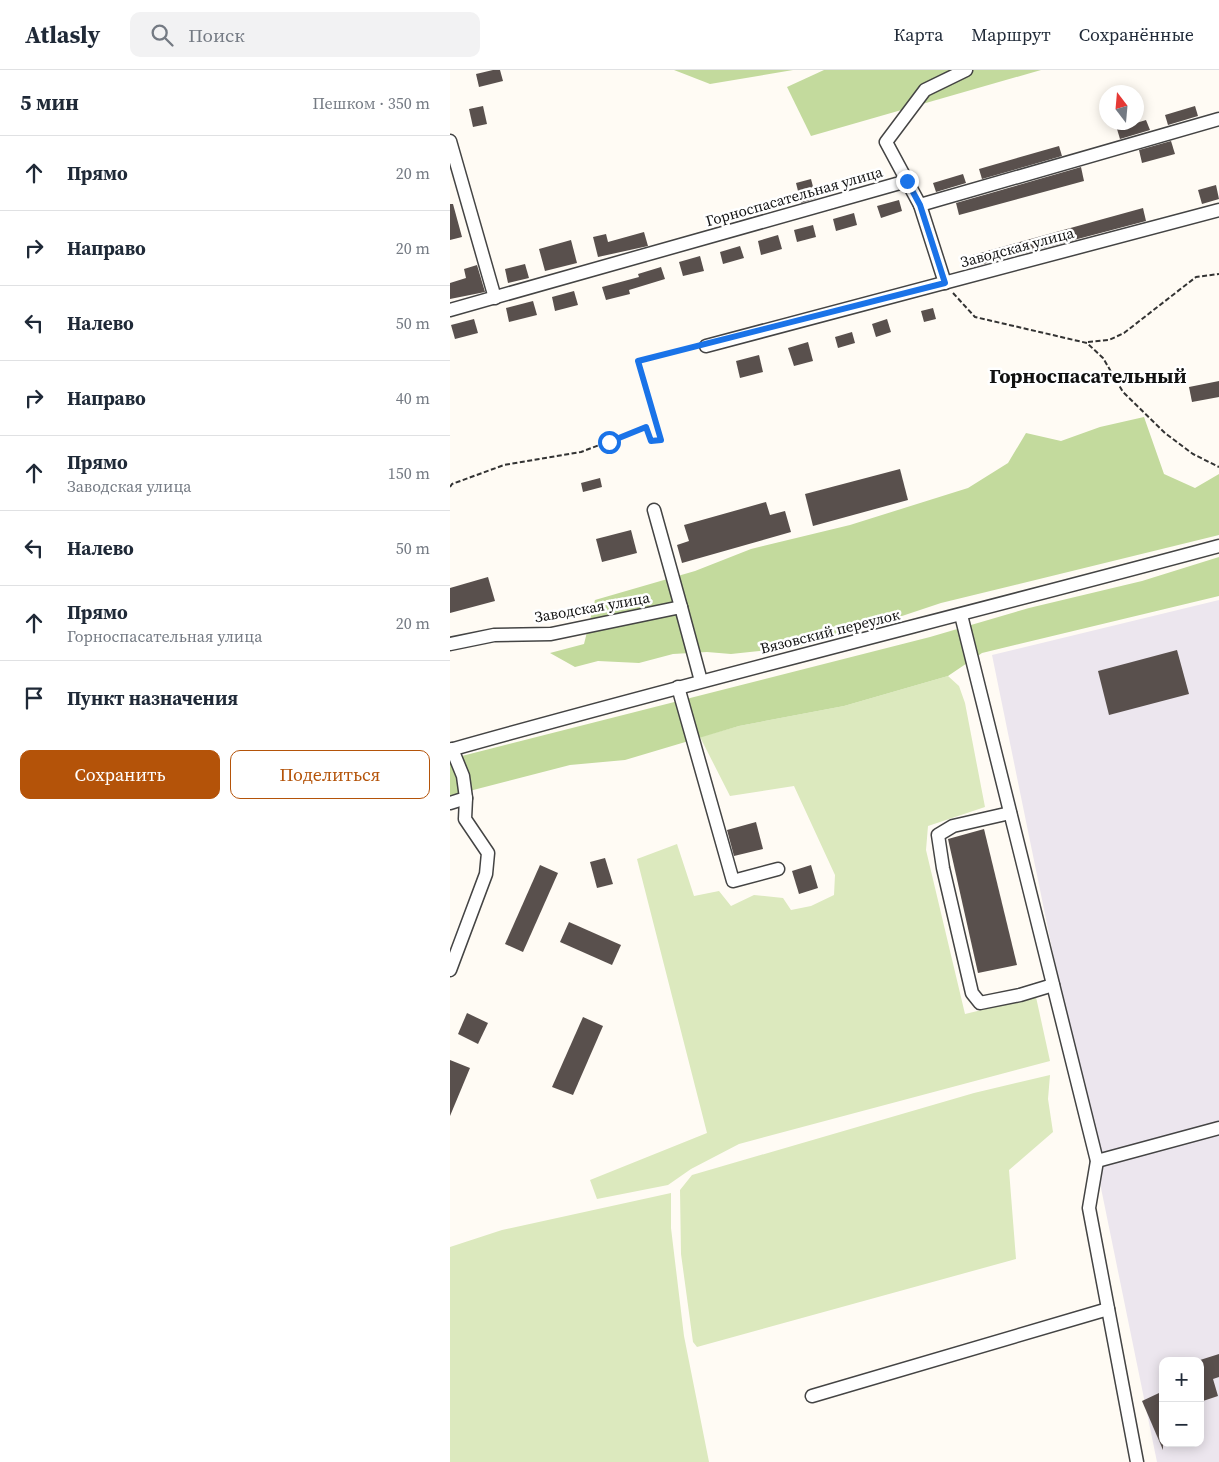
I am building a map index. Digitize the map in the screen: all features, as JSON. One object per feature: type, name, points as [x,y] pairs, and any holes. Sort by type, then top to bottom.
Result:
[{"type":"street","points":[[907,181],[886,142],[926,90],[966,70]]},
{"type":"street","points":[[920,205],[1219,121]]},
{"type":"street","points":[[450,141],[495,298]]},
{"type":"street","name":"Горноспасательная улица","points":[[450,310],[907,181],[920,205],[945,283]]},
{"type":"street","name":"Заводская улица","points":[[706,346],[1219,210]]},
{"type":"street","points":[[654,510],[701,681]]},
{"type":"street","name":"Вязовский переулок","points":[[451,750],[678,687],[961,615],[1219,546]]},
{"type":"street","name":"Заводская улица","points":[[450,644],[494,635],[551,634],[681,607]]},
{"type":"street","points":[[961,615],[1096,1161],[1089,1208],[1136,1462]]},
{"type":"street","points":[[678,687],[733,881],[778,869]]},
{"type":"street","points":[[450,970],[486,874],[488,852],[466,818],[463,776],[451,750]]},
{"type":"street","points":[[450,803],[466,798]]},
{"type":"street","points":[[1010,813],[953,826],[938,835],[943,868],[972,994],[980,1003],[1020,995],[1053,985]]},
{"type":"street","points":[[1096,1161],[1219,1128]]},
{"type":"street","points":[[812,1396],[1108,1309]]},
{"type":"path","points":[[945,283],[974,317],[1087,343],[1109,340],[1124,333],[1196,277],[1219,274]]},
{"type":"path","points":[[1087,343],[1103,358],[1123,392],[1165,433],[1193,454],[1219,468]]},
{"type":"path","points":[[450,487],[504,465],[581,452],[646,427],[651,441],[661,440],[638,361],[706,346]]},
{"type":"shaded area","points":[[1219,600],[1219,1462],[1157,1462],[992,655]]},
{"type":"green space","points":[[674,70],[793,70],[710,84]]},
{"type":"green space","points":[[824,70],[1041,70],[811,136],[787,87]]},
{"type":"green space","points":[[1144,417],[1164,474],[1195,488],[1219,474],[1219,535],[941,603],[878,624],[798,647],[731,654],[707,652],[673,654],[639,663],[598,661],[575,667],[550,653],[584,644],[595,600],[695,571],[751,549],[850,525],[968,488],[1008,463],[1026,433],[1061,441],[1100,427]]},
{"type":"green space","points":[[1219,557],[1219,596],[982,653],[948,676],[844,706],[739,726],[625,760],[570,765],[450,796],[450,759],[930,637],[1029,608],[1142,581]]},
{"type":"green space","points":[[948,676],[959,686],[965,703],[985,807],[928,826],[926,850],[965,1014],[1036,997],[1050,1061],[739,1144],[691,1169],[668,1185],[597,1199],[590,1180],[707,1133],[637,859],[677,844],[694,896],[719,891],[731,906],[754,895],[783,898],[791,910],[811,906],[834,895],[835,875],[794,786],[730,796],[700,737],[739,726],[844,706]]},
{"type":"green space","points":[[1050,1075],[1048,1099],[1053,1132],[1009,1170],[1016,1259],[697,1347],[693,1342],[681,1254],[680,1190],[692,1175],[974,1093]]},
{"type":"green space","points":[[671,1193],[671,1228],[684,1336],[709,1462],[450,1462],[450,1247],[502,1230]]},
{"type":"building","points":[[500,70],[503,81],[479,87],[476,74]]},
{"type":"building","points":[[483,106],[487,124],[473,127],[469,109]]},
{"type":"building","points":[[1195,106],[1198,116],[1168,125],[1165,115]]},
{"type":"building","points":[[1146,120],[1150,130],[1120,139],[1117,130],[1144,130],[1144,121]]},
{"type":"building","points":[[1171,141],[1175,154],[1142,163],[1139,150]]},
{"type":"building","points":[[1059,146],[1062,156],[982,179],[979,169]]},
{"type":"building","points":[[1081,167],[1084,181],[959,215],[956,203]]},
{"type":"building","points":[[963,174],[966,183],[936,192],[933,183]]},
{"type":"building","points":[[811,179],[816,198],[801,203],[796,183]]},
{"type":"building","points":[[1216,185],[1219,199],[1202,204],[1198,190]]},
{"type":"building","points":[[899,200],[902,211],[881,218],[877,206]]},
{"type":"building","points":[[450,204],[453,204],[462,237],[450,240]]},
{"type":"building","points":[[1143,208],[1146,221],[972,267],[969,256]]},
{"type":"building","points":[[854,213],[857,225],[836,231],[833,219]]},
{"type":"building","points":[[813,225],[816,237],[797,242],[794,230]]},
{"type":"building","points":[[644,232],[648,246],[598,257],[593,237],[606,234],[608,242]]},
{"type":"building","points":[[778,235],[782,249],[761,255],[758,241]]},
{"type":"building","points":[[571,240],[577,263],[545,271],[539,249]]},
{"type":"building","points":[[740,246],[744,258],[723,264],[720,252]]},
{"type":"building","points":[[700,256],[704,271],[683,276],[679,262]]},
{"type":"building","points":[[525,264],[529,278],[508,283],[505,269]]},
{"type":"building","points":[[477,265],[485,292],[450,299],[450,283],[466,278],[464,269]]},
{"type":"building","points":[[661,267],[665,279],[629,290],[630,294],[606,300],[602,287],[639,277],[638,274]]},
{"type":"building","points":[[574,291],[578,305],[555,311],[552,297]]},
{"type":"building","points":[[533,301],[537,315],[509,322],[506,308]]},
{"type":"building","points":[[933,308],[936,319],[924,322],[921,311]]},
{"type":"building","points":[[474,319],[478,333],[455,339],[451,325]]},
{"type":"building","points":[[887,319],[891,332],[876,337],[872,324]]},
{"type":"building","points":[[852,332],[855,343],[838,348],[835,337]]},
{"type":"building","points":[[808,342],[813,361],[794,366],[788,348]]},
{"type":"building","points":[[759,355],[763,372],[740,378],[736,361]]},
{"type":"building","points":[[1219,381],[1219,397],[1192,402],[1189,387]]},
{"type":"building","points":[[900,469],[908,500],[813,526],[805,494]]},
{"type":"building","points":[[600,478],[602,487],[583,492],[581,483]]},
{"type":"building","points":[[766,502],[770,515],[785,511],[791,532],[682,563],[677,545],[689,541],[684,525]]},
{"type":"building","points":[[631,530],[637,553],[602,562],[596,539]]},
{"type":"building","points":[[488,577],[495,601],[450,613],[450,588]]},
{"type":"building","points":[[1177,650],[1189,694],[1109,715],[1098,671]]},
{"type":"building","points":[[756,822],[763,849],[734,856],[727,830]]},
{"type":"building","points":[[984,829],[1017,965],[978,973],[948,839]]},
{"type":"building","points":[[605,858],[613,884],[597,888],[590,862]]},
{"type":"building","points":[[540,865],[558,873],[523,952],[505,944]]},
{"type":"building","points":[[811,865],[818,888],[799,894],[792,871]]},
{"type":"building","points":[[569,922],[621,945],[612,965],[560,942]]},
{"type":"building","points":[[467,1013],[488,1023],[478,1044],[458,1034]]},
{"type":"building","points":[[583,1017],[603,1026],[573,1095],[552,1087]]},
{"type":"building","points":[[450,1060],[470,1068],[450,1116]]},
{"type":"building","points":[[1219,1354],[1219,1377],[1213,1379],[1218,1396],[1204,1401],[1204,1359]]},
{"type":"building","points":[[1159,1393],[1159,1441],[1142,1401]]},
{"type":"district","name":"Горноспасательный","points":[[1088,376]]},
{"type":"route","points":[[609,442],[646,427],[651,441],[661,440],[638,361],[706,346],[945,283],[920,205],[907,181]]}]
